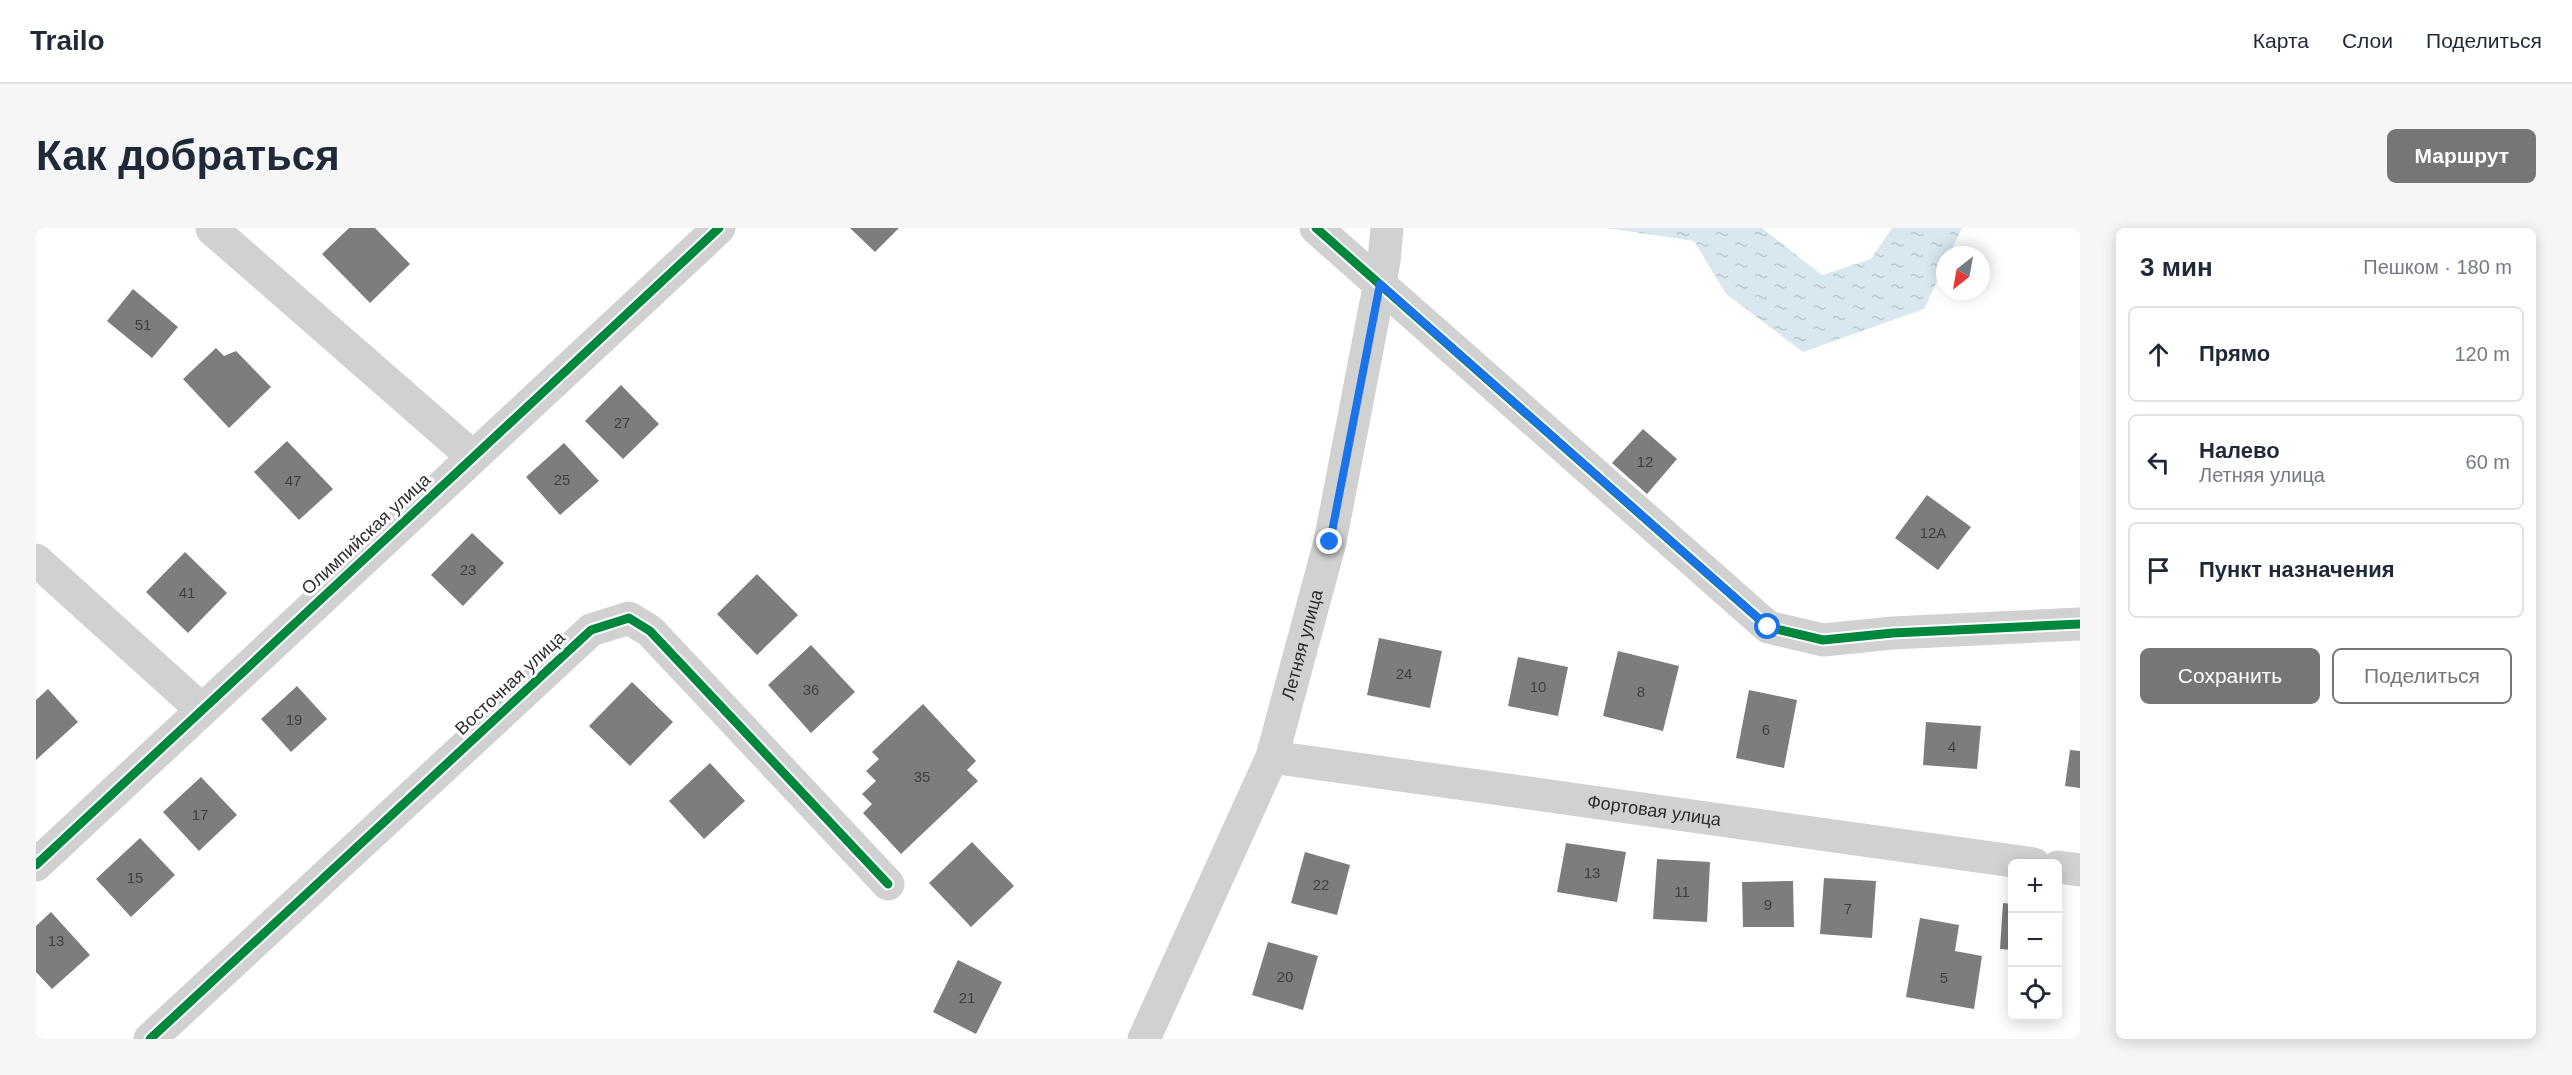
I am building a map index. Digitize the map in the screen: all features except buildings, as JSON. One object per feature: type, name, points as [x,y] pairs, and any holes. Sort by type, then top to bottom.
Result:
[{"type":"street","name":"Олимпийская улица","points":[[36,865],[719,228]]},
{"type":"street","points":[[1316,228],[1768,627],[1822,640],[1893,633],[2080,624]]},
{"type":"street","name":"Летняя улица","points":[[1144,1039],[1272,757],[1330,542],[1380,284],[1387,228]]},
{"type":"street","points":[[212,229],[473,457]]},
{"type":"street","points":[[36,560],[202,710]]},
{"type":"street","name":"Восточная улица","points":[[150,1039],[591,630],[629,618],[650,631],[888,884]]},
{"type":"street","name":"Фортовая улица","points":[[1272,757],[2008,860]]},
{"type":"street","points":[[2062,868],[2080,870]]},
{"type":"water","points":[[1606,228],[1762,228],[1822,275],[1871,259],[1892,228],[1962,228],[1953,246],[1936,246],[1936,283],[1924,309],[1803,352],[1726,294],[1694,241]]},
{"type":"cycle path","points":[[36,865],[719,228]]},
{"type":"cycle path","points":[[1316,228],[1768,627],[1823,640],[1893,633],[2080,624]]},
{"type":"cycle path","points":[[150,1039],[591,630],[629,618],[650,631],[888,884]]},
{"type":"route","points":[[1330,542],[1380,284],[1768,627]]}]
